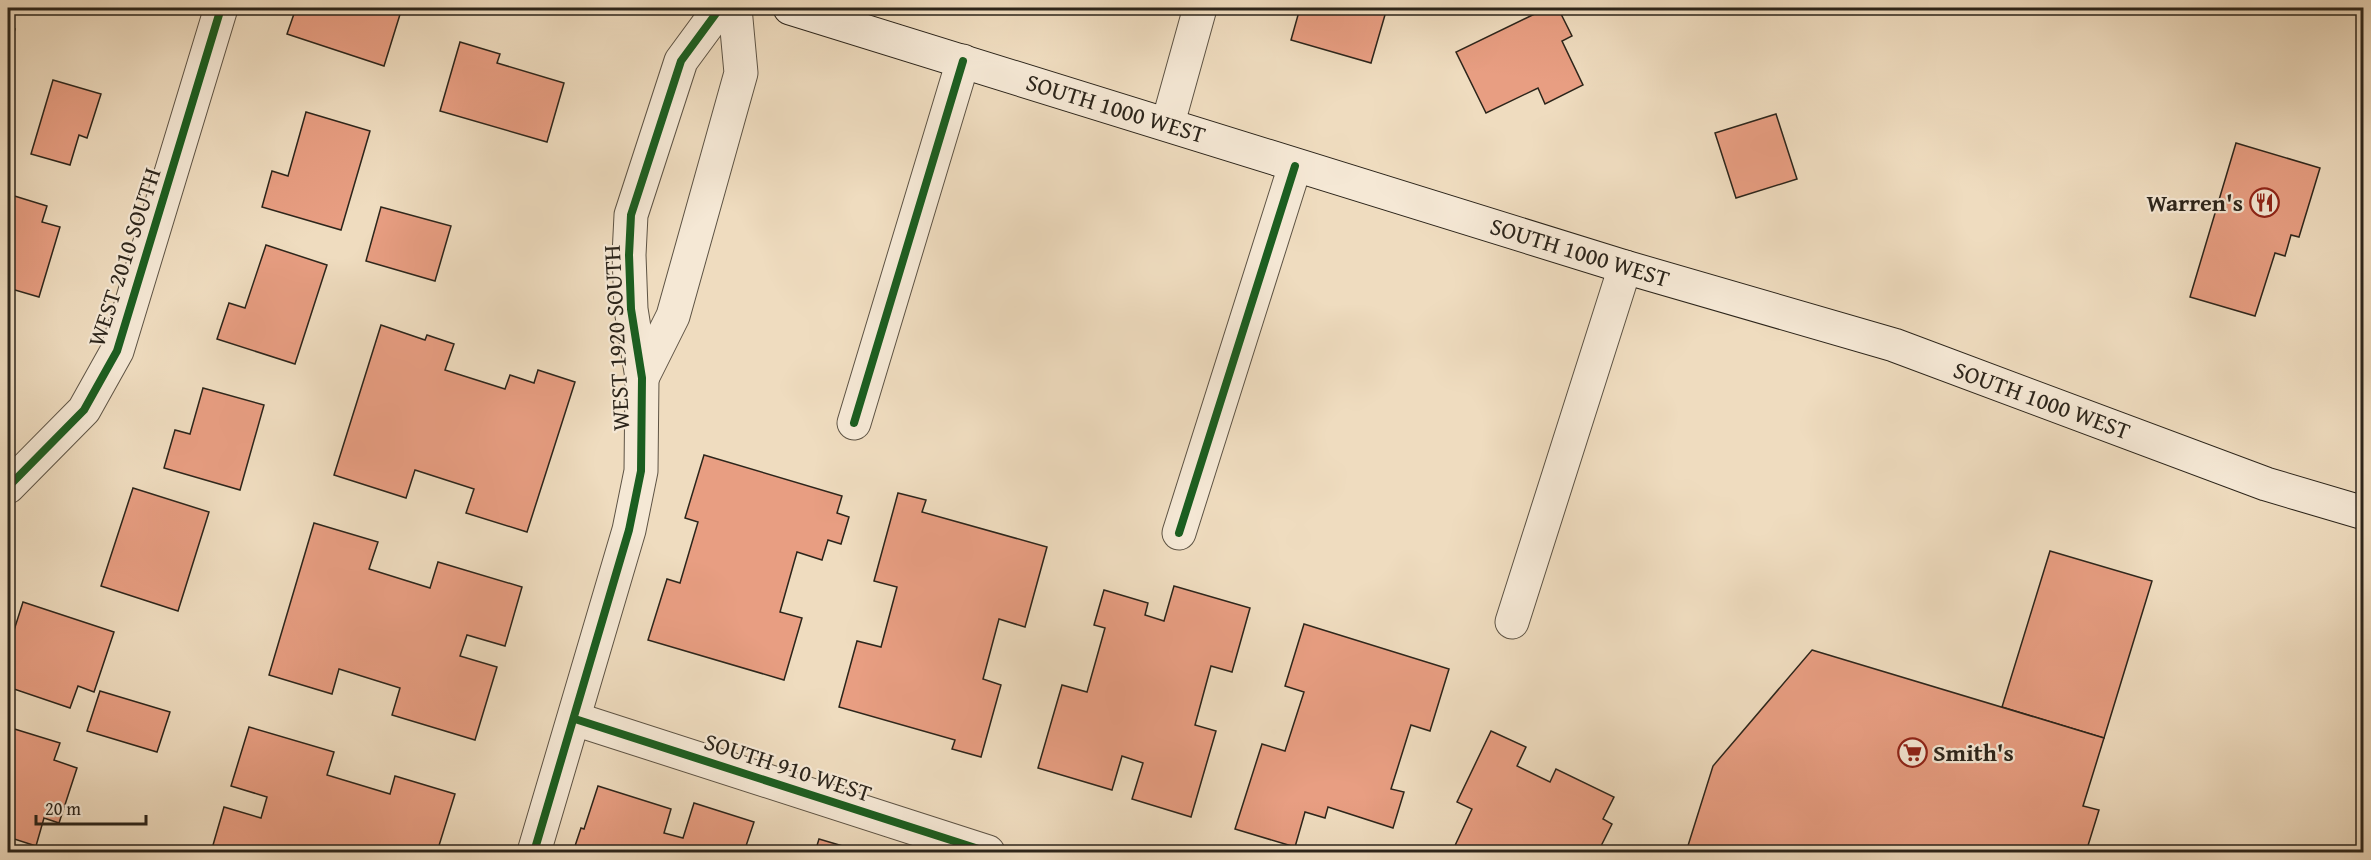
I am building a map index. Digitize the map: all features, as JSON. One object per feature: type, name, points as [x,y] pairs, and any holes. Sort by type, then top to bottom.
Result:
[{"type":"street","name":"WEST 2010 SOUTH","points":[[8,487],[84,410],[117,351],[221,8]]},
{"type":"street","name":"WEST 1920 SOUTH","points":[[534,852],[629,530],[641,471],[642,378],[631,309],[629,255],[631,215],[681,61],[720,8]]},
{"type":"street","name":"WEST 1920 SOUTH","points":[[642,378],[673,316],[741,73],[735,8]]},
{"type":"street","name":"SOUTH 1000 WEST","points":[[790,8],[1168,123],[1295,166],[1625,267],[1894,345],[2266,484],[2364,513]]},
{"type":"street","points":[[1168,123],[1200,8]]},
{"type":"street","points":[[854,423],[963,61]]},
{"type":"street","points":[[1179,533],[1295,166]]},
{"type":"street","points":[[1512,622],[1625,267]]},
{"type":"street","name":"SOUTH 910 WEST","points":[[575,719],[987,852]]},
{"type":"building","points":[[296,8],[402,8],[384,66],[287,34]]},
{"type":"building","points":[[1300,8],[1387,8],[1371,63],[1291,40]]},
{"type":"building","points":[[1547,8],[1558,8],[1572,36],[1562,41],[1583,85],[1545,104],[1538,88],[1486,113],[1456,52]]},
{"type":"building","points":[[8,26],[15,29],[8,53]]},
{"type":"building","points":[[460,42],[500,54],[497,63],[564,83],[547,142],[440,111]]},
{"type":"building","points":[[53,80],[101,94],[87,138],[79,135],[70,165],[31,154]]},
{"type":"building","points":[[306,112],[370,131],[341,230],[262,207],[272,171],[288,176]]},
{"type":"building","points":[[1776,114],[1797,179],[1736,198],[1715,133]]},
{"type":"building","name":"Warren's","points":[[2236,143],[2320,168],[2299,237],[2291,235],[2285,256],[2275,253],[2255,316],[2190,297]]},
{"type":"building","points":[[8,194],[47,206],[42,222],[60,227],[39,297],[8,288]]},
{"type":"building","points":[[381,207],[451,226],[435,281],[366,261]]},
{"type":"building","points":[[266,245],[327,265],[295,364],[217,339],[229,303],[245,308]]},
{"type":"building","points":[[381,325],[425,340],[427,335],[454,344],[445,370],[505,389],[510,375],[534,383],[538,370],[575,382],[527,532],[466,513],[474,489],[415,470],[406,498],[334,475]]},
{"type":"building","points":[[203,388],[264,405],[240,490],[164,468],[175,430],[190,434]]},
{"type":"building","points":[[704,455],[842,496],[837,513],[849,517],[841,544],[828,540],[822,560],[797,552],[780,612],[802,618],[784,680],[648,640],[667,579],[680,583],[698,522],[685,518]]},
{"type":"building","points":[[133,488],[209,512],[178,611],[101,586]]},
{"type":"building","points":[[898,493],[926,500],[922,512],[1047,547],[1025,627],[999,619],[983,679],[1001,685],[981,757],[952,749],[955,740],[839,707],[857,641],[881,647],[897,587],[874,581]]},
{"type":"building","points":[[314,523],[378,542],[369,569],[430,588],[438,562],[522,587],[505,646],[467,635],[460,656],[497,667],[475,740],[392,715],[400,688],[339,669],[332,694],[269,675]]},
{"type":"building","points":[[2050,551],[2152,581],[2104,738],[2002,707]]},
{"type":"building","points":[[1174,586],[1250,608],[1232,672],[1211,666],[1195,725],[1216,731],[1191,817],[1132,799],[1143,763],[1122,756],[1112,790],[1038,768],[1062,685],[1087,692],[1105,628],[1094,625],[1104,590],[1148,603],[1145,615],[1164,621]]},
{"type":"building","points":[[23,602],[114,632],[94,692],[78,686],[70,708],[8,687],[8,649]]},
{"type":"building","points":[[1304,624],[1449,669],[1430,731],[1411,725],[1391,789],[1404,792],[1393,828],[1328,807],[1325,818],[1305,812],[1295,847],[1235,829],[1262,744],[1285,751],[1304,692],[1285,686]]},
{"type":"building","name":"Smith's","points":[[1812,650],[2104,738],[2083,806],[2099,810],[2086,852],[1686,852],[1713,766]]},
{"type":"building","points":[[100,691],[170,712],[157,752],[87,731]]},
{"type":"building","points":[[8,727],[60,743],[54,760],[77,768],[59,823],[44,818],[36,846],[8,837]]},
{"type":"building","points":[[249,727],[334,752],[327,775],[390,794],[395,776],[455,794],[437,852],[211,852],[224,807],[261,818],[267,797],[231,786]]},
{"type":"building","points":[[1491,731],[1526,747],[1517,766],[1550,782],[1556,769],[1614,797],[1603,819],[1612,824],[1598,852],[1583,846],[1580,852],[1452,852],[1472,809],[1457,802]]},
{"type":"building","points":[[598,786],[671,809],[664,833],[683,838],[694,803],[754,822],[744,852],[573,852],[581,828],[584,829]]},
{"type":"building","points":[[819,839],[863,852],[815,852]]},
{"type":"cycle path","points":[[8,487],[84,410],[117,351],[221,8]]},
{"type":"cycle path","points":[[534,852],[629,530],[641,471],[642,378],[631,309],[629,255],[631,215],[681,61],[720,8]]},
{"type":"cycle path","points":[[854,423],[963,61]]},
{"type":"cycle path","points":[[1179,533],[1295,166]]},
{"type":"cycle path","points":[[575,719],[988,852]]},
{"type":"place","name":"Warren's","points":[[2264,202]]},
{"type":"place","name":"Smith's","points":[[1912,752]]}]
